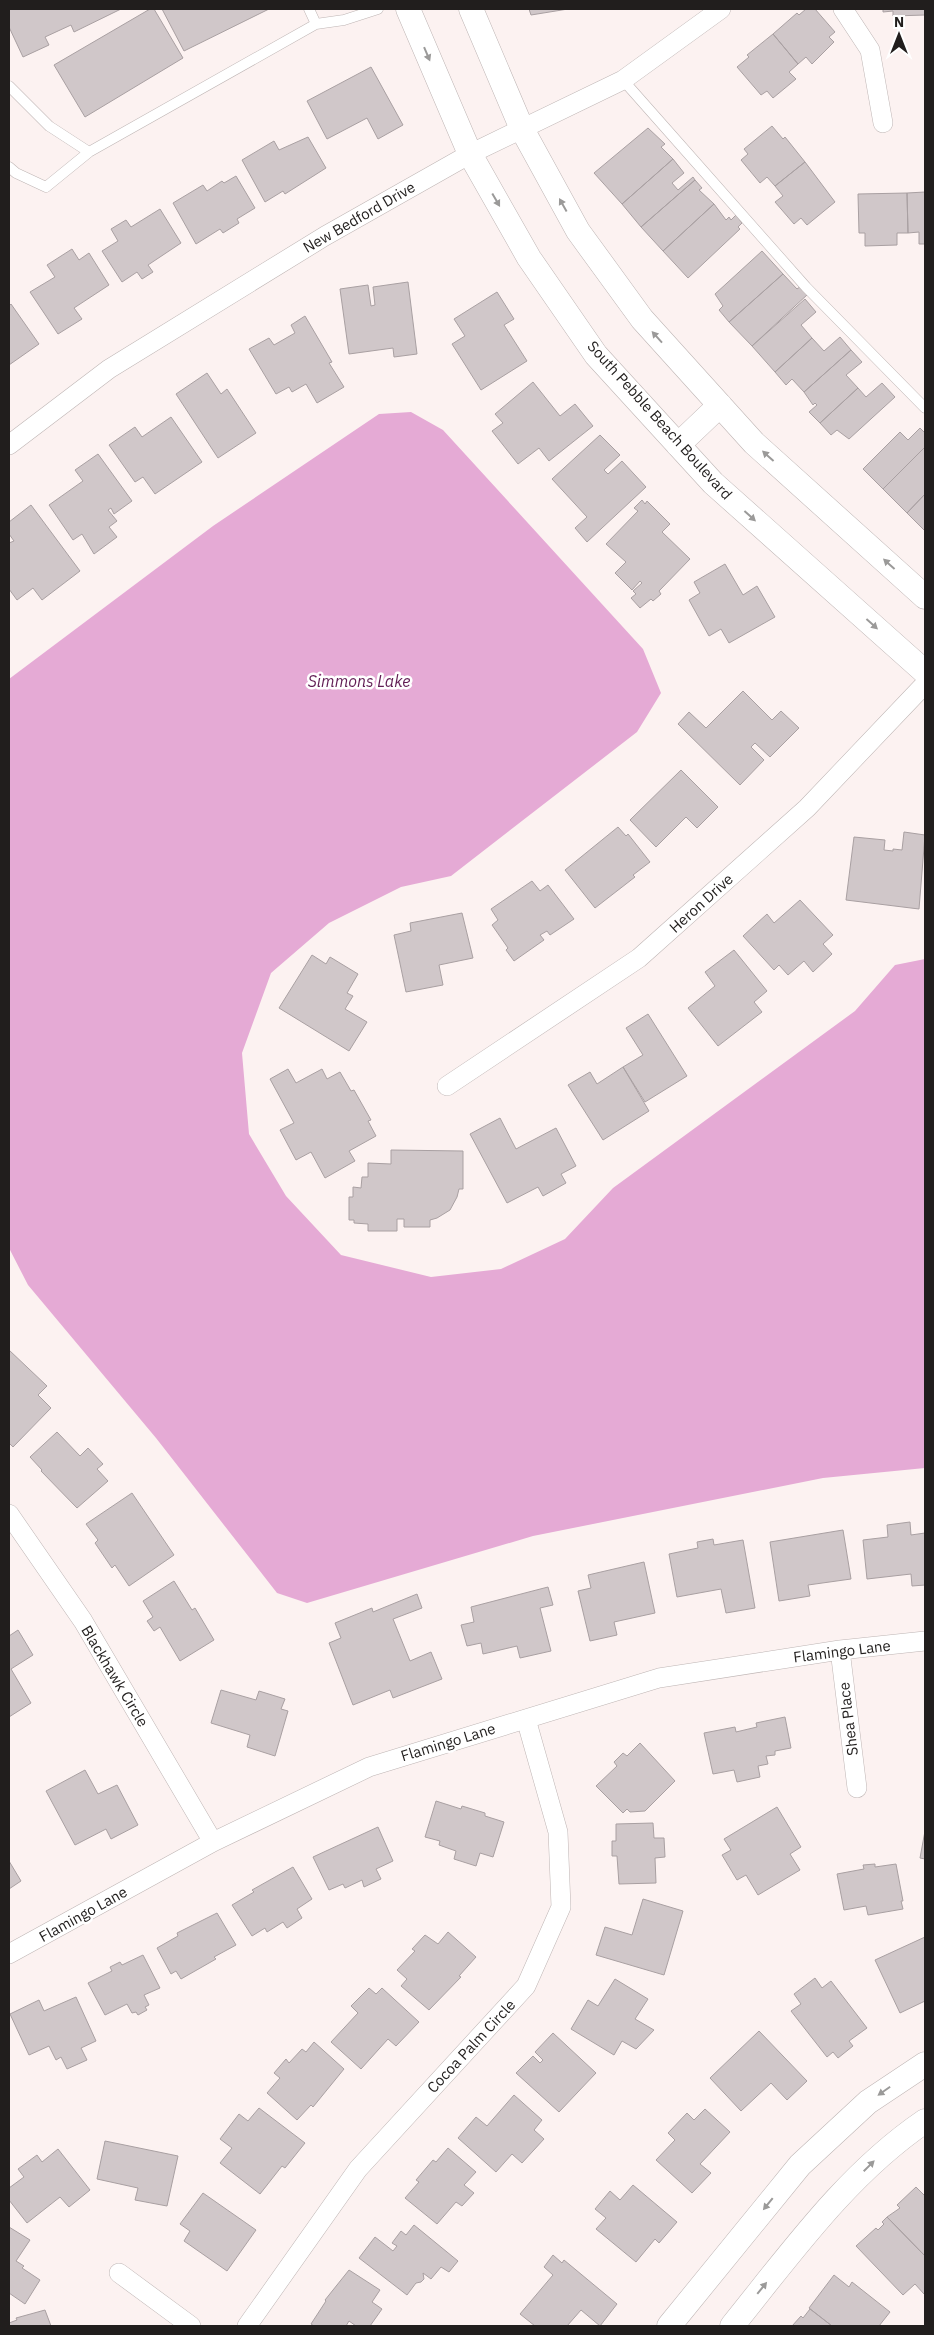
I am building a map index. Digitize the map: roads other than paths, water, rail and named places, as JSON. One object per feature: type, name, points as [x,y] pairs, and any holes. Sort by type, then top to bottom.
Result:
[{"type":"street","name":"South Pebble Beach Boulevard","points":[[408,9],[470,154],[529,258],[596,355],[713,483],[925,672]]},
{"type":"street","points":[[471,9],[522,129],[578,230],[642,319],[754,443],[925,597]]},
{"type":"street","name":"New Bedford Drive","points":[[9,445],[110,369],[325,236],[470,154],[623,80],[721,9]]},
{"type":"street","points":[[843,9],[870,50],[883,123]]},
{"type":"street","points":[[678,445],[720,405]]},
{"type":"street","name":"Heron Drive","points":[[447,1086],[640,958],[807,808],[925,684]]},
{"type":"street","name":"Blackhawk Circle","points":[[9,1514],[83,1621],[213,1842]]},
{"type":"street","name":"Flamingo Lane","points":[[9,1954],[213,1842],[369,1766],[659,1678],[840,1650],[925,1641]]},
{"type":"street","name":"Shea Place","points":[[840,1650],[857,1788]]},
{"type":"street","name":"Cocoa Palm Circle","points":[[247,2326],[358,2169],[526,1986],[561,1907],[558,1832],[526,1719]]},
{"type":"street","points":[[669,2326],[800,2165],[868,2102],[925,2064]]},
{"type":"street","points":[[732,2326],[824,2212],[880,2156],[925,2121]]},
{"type":"street","points":[[119,2273],[191,2326]]},
{"type":"lane","points":[[309,9],[316,24]]},
{"type":"lane","points":[[9,168],[46,187],[88,152],[316,24],[344,20],[378,9]]},
{"type":"lane","points":[[623,80],[806,286],[925,408]]},
{"type":"lane","points":[[9,86],[49,126],[88,152]]},
{"type":"water","name":"Simmons Lake","points":[[411,412],[443,430],[643,649],[661,693],[637,732],[451,876],[401,887],[329,923],[271,973],[242,1053],[249,1134],[286,1196],[341,1255],[431,1277],[501,1269],[565,1239],[613,1188],[855,1011],[895,965],[925,959],[925,1468],[823,1478],[533,1536],[307,1603],[277,1593],[156,1438],[28,1285],[9,1248],[9,679],[213,526],[379,414]]}]
